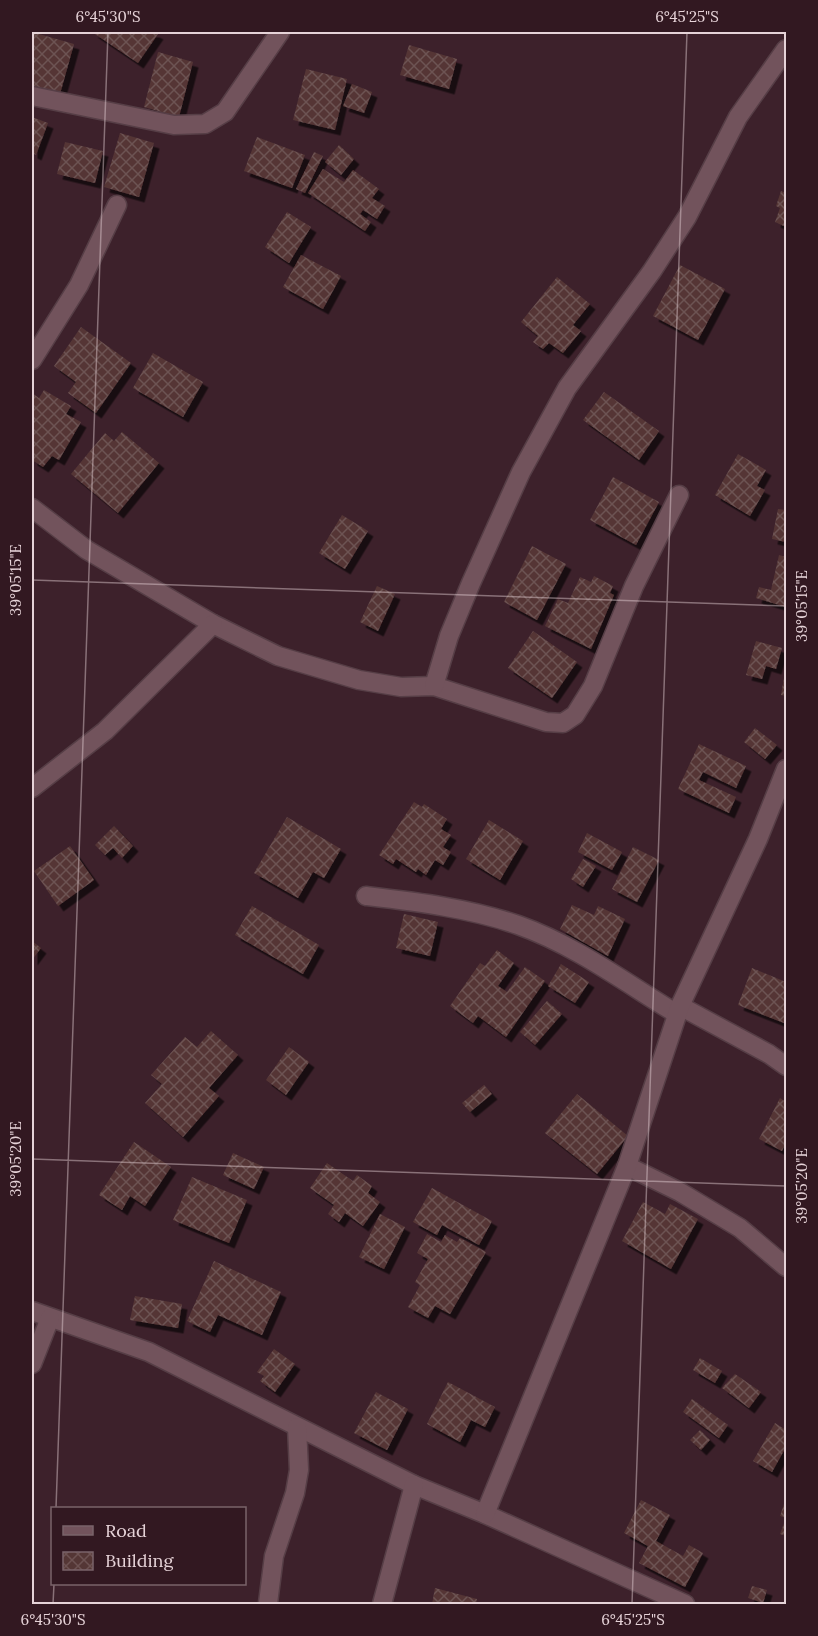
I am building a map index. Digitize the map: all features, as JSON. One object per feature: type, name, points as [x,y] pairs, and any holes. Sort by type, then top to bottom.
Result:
[{"type":"street","points":[[32,96],[174,125],[205,124],[225,112],[280,32]]},
{"type":"street","points":[[434,686],[449,636],[471,583],[521,472],[567,388],[658,262],[687,217],[738,117],[786,49]]},
{"type":"street","points":[[32,360],[79,285],[117,205]]},
{"type":"street","points":[[32,508],[87,549],[213,624],[278,656],[349,677],[401,687],[434,686],[546,722],[563,723],[575,715],[592,686],[634,586],[679,495]]},
{"type":"street","points":[[32,788],[105,731],[213,624]]},
{"type":"street","points":[[485,1514],[627,1166],[679,1010],[758,839],[786,769]]},
{"type":"street","points":[[366,896],[436,904],[519,925],[574,950],[679,1010],[769,1054],[786,1066]]},
{"type":"street","points":[[627,1166],[680,1192],[740,1228],[786,1267]]},
{"type":"street","points":[[32,1311],[149,1352],[414,1485],[485,1514],[685,1605]]},
{"type":"street","points":[[32,1364],[50,1318]]},
{"type":"street","points":[[268,1603],[274,1556],[295,1493],[299,1470],[297,1427]]},
{"type":"street","points":[[382,1605],[414,1485]]},
{"type":"building","points":[[32,32],[74,44],[60,94],[32,86]]},
{"type":"building","points":[[92,32],[154,32],[158,34],[138,63]]},
{"type":"building","points":[[409,45],[457,59],[449,89],[400,75]]},
{"type":"building","points":[[158,52],[193,62],[179,117],[144,107]]},
{"type":"building","points":[[306,69],[347,79],[335,130],[293,120]]},
{"type":"building","points":[[352,84],[372,92],[364,113],[343,106]]},
{"type":"building","points":[[32,117],[48,123],[36,155],[32,153]]},
{"type":"building","points":[[120,133],[154,143],[139,197],[104,187]]},
{"type":"building","points":[[257,137],[305,155],[292,188],[244,171]]},
{"type":"building","points":[[65,142],[103,151],[95,183],[57,174]]},
{"type":"building","points":[[339,145],[354,159],[341,175],[325,162]]},
{"type":"building","points":[[314,152],[323,156],[305,193],[296,189]]},
{"type":"building","points":[[323,169],[344,182],[353,170],[379,189],[372,198],[385,206],[377,219],[363,210],[360,214],[371,222],[365,231],[308,193]]},
{"type":"building","points":[[781,191],[786,193],[786,227],[775,222],[780,208],[776,206]]},
{"type":"building","points":[[287,212],[311,227],[289,263],[265,247]]},
{"type":"building","points":[[301,255],[341,276],[323,309],[283,287]]},
{"type":"building","points":[[680,265],[725,289],[698,340],[653,316]]},
{"type":"building","points":[[557,277],[590,304],[573,325],[581,331],[563,353],[549,343],[543,349],[533,342],[538,336],[521,322]]},
{"type":"building","points":[[81,327],[131,363],[96,413],[68,393],[76,382],[54,366]]},
{"type":"building","points":[[153,353],[203,382],[183,417],[133,388]]},
{"type":"building","points":[[44,390],[71,406],[66,414],[81,422],[59,460],[52,456],[43,467],[32,460],[32,393],[39,398]]},
{"type":"building","points":[[604,392],[659,431],[639,460],[583,420]]},
{"type":"building","points":[[122,432],[159,463],[118,513],[71,474],[105,433],[114,441]]},
{"type":"building","points":[[738,454],[766,470],[757,486],[765,490],[750,516],[715,495]]},
{"type":"building","points":[[613,477],[659,502],[636,545],[590,520]]},
{"type":"building","points":[[778,509],[786,510],[786,542],[772,539]]},
{"type":"building","points":[[342,515],[368,531],[345,569],[319,553]]},
{"type":"building","points":[[532,546],[566,564],[537,620],[504,602]]},
{"type":"building","points":[[779,555],[786,557],[786,607],[756,598],[759,587],[771,590]]},
{"type":"building","points":[[594,576],[613,586],[610,593],[614,595],[591,649],[545,626],[558,599],[568,603],[580,577],[591,582]]},
{"type":"building","points":[[377,586],[395,594],[378,631],[360,622]]},
{"type":"building","points":[[533,631],[577,662],[552,698],[508,668]]},
{"type":"building","points":[[756,641],[782,648],[776,669],[766,666],[762,679],[746,675]]},
{"type":"building","points":[[786,672],[786,696],[781,695]]},
{"type":"building","points":[[755,728],[777,745],[765,759],[744,742]]},
{"type":"building","points":[[699,744],[746,766],[736,788],[703,772],[699,780],[736,797],[729,813],[678,789]]},
{"type":"building","points":[[414,802],[422,807],[424,804],[447,819],[441,829],[451,835],[443,847],[451,852],[443,865],[435,860],[426,875],[418,869],[416,872],[396,859],[393,864],[379,855]]},
{"type":"building","points":[[287,817],[341,849],[324,878],[313,872],[298,898],[254,873]]},
{"type":"building","points":[[489,820],[523,841],[500,880],[466,859]]},
{"type":"building","points":[[114,826],[133,846],[122,858],[113,848],[105,855],[95,845]]},
{"type":"building","points":[[587,833],[622,852],[612,870],[578,852]]},
{"type":"building","points":[[70,846],[94,880],[58,906],[34,871]]},
{"type":"building","points":[[633,847],[659,860],[637,902],[612,889]]},
{"type":"building","points":[[583,859],[596,866],[583,887],[571,879]]},
{"type":"building","points":[[572,905],[594,915],[598,906],[625,919],[608,956],[560,929]]},
{"type":"building","points":[[252,906],[319,945],[303,974],[235,935]]},
{"type":"building","points":[[404,914],[438,922],[430,956],[396,948]]},
{"type":"building","points":[[32,941],[41,948],[32,960]]},
{"type":"building","points":[[497,950],[514,963],[498,986],[507,992],[525,967],[545,981],[506,1037],[478,1016],[473,1023],[450,1006],[480,963],[485,966]]},
{"type":"building","points":[[561,964],[589,982],[575,1003],[548,986]]},
{"type":"building","points":[[752,968],[786,982],[784,1023],[738,1005]]},
{"type":"building","points":[[547,1001],[562,1014],[535,1045],[520,1032]]},
{"type":"building","points":[[211,1031],[238,1055],[209,1088],[219,1096],[183,1137],[145,1103],[162,1084],[151,1075],[185,1037],[197,1047]]},
{"type":"building","points":[[289,1047],[309,1062],[286,1095],[266,1080]]},
{"type":"building","points":[[484,1085],[492,1094],[470,1112],[462,1103]]},
{"type":"building","points":[[577,1094],[628,1136],[597,1174],[545,1133]]},
{"type":"building","points":[[780,1098],[786,1102],[786,1142],[782,1151],[759,1139]]},
{"type":"building","points":[[134,1142],[171,1167],[145,1206],[130,1196],[122,1210],[99,1195]]},
{"type":"building","points":[[233,1153],[264,1167],[254,1189],[223,1175]]},
{"type":"building","points":[[327,1163],[353,1181],[357,1175],[372,1186],[368,1193],[380,1202],[363,1226],[345,1213],[339,1222],[328,1214],[334,1205],[310,1188]]},
{"type":"building","points":[[192,1177],[247,1200],[229,1243],[173,1220]]},
{"type":"building","points":[[432,1188],[492,1221],[479,1245],[442,1225],[437,1235],[413,1222]]},
{"type":"building","points":[[643,1202],[665,1214],[670,1204],[698,1219],[671,1269],[622,1241]]},
{"type":"building","points":[[380,1214],[405,1227],[384,1269],[359,1257]]},
{"type":"building","points":[[427,1234],[441,1242],[445,1235],[457,1242],[460,1238],[486,1252],[450,1314],[435,1306],[428,1318],[408,1307],[420,1285],[415,1282],[428,1259],[417,1253]]},
{"type":"building","points":[[214,1261],[281,1292],[262,1335],[218,1315],[210,1332],[187,1321]]},
{"type":"building","points":[[135,1296],[182,1304],[178,1328],[130,1320]]},
{"type":"building","points":[[274,1349],[295,1364],[275,1392],[260,1381],[264,1376],[257,1372]]},
{"type":"building","points":[[700,1358],[722,1371],[715,1383],[693,1370]]},
{"type":"building","points":[[735,1374],[761,1392],[749,1408],[722,1388]]},
{"type":"building","points":[[448,1382],[495,1407],[485,1427],[471,1420],[460,1442],[427,1424]]},
{"type":"building","points":[[376,1392],[408,1409],[387,1450],[354,1433]]},
{"type":"building","points":[[692,1399],[728,1425],[719,1438],[683,1412]]},
{"type":"building","points":[[775,1423],[786,1430],[786,1447],[772,1472],[753,1461]]},
{"type":"building","points":[[700,1430],[710,1440],[701,1450],[690,1440]]},
{"type":"building","points":[[786,1498],[786,1518],[780,1516]]},
{"type":"building","points":[[641,1500],[670,1515],[656,1541],[683,1556],[689,1545],[703,1553],[685,1587],[639,1563],[648,1546],[624,1533]]},
{"type":"building","points":[[786,1518],[786,1536],[780,1534]]},
{"type":"building","points":[[752,1586],[767,1590],[763,1603],[748,1598]]},
{"type":"building","points":[[435,1588],[477,1599],[476,1604],[432,1604]]}]
